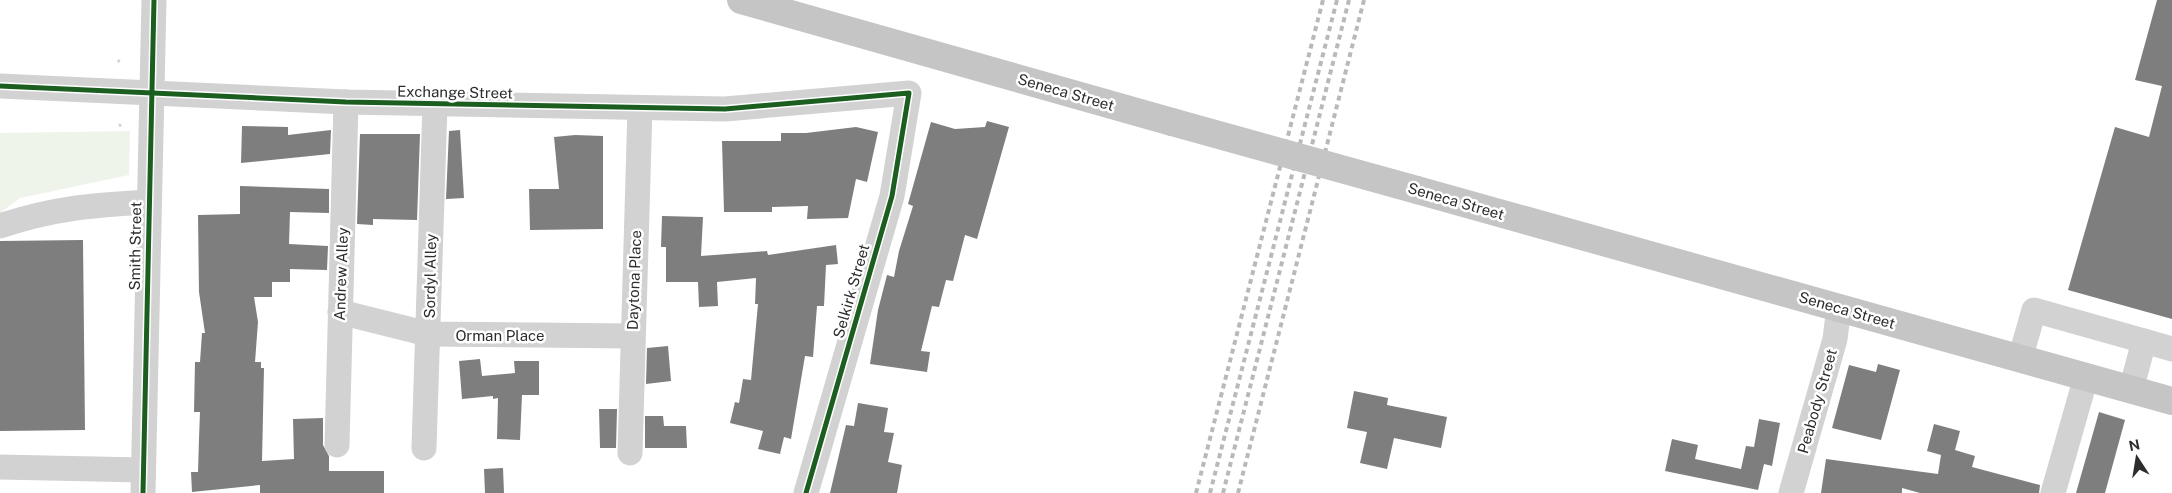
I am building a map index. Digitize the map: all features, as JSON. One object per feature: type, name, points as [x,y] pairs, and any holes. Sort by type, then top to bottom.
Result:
[{"type":"main road","name":"Seneca Street","points":[[741,0],[2172,401]]},
{"type":"street","name":"Smith Street","points":[[143,481],[154,0]]},
{"type":"street","name":"Exchange Street","points":[[0,86],[346,102],[725,109],[909,93]]},
{"type":"street","name":"Selkirk Street","points":[[806,493],[892,196],[909,93]]},
{"type":"street","name":"Andrew Alley","points":[[337,445],[346,102]]},
{"type":"street","name":"Sordyl Alley","points":[[424,448],[435,104]]},
{"type":"street","name":"Daytona Place","points":[[630,453],[640,108]]},
{"type":"street","points":[[0,226],[37,214],[84,205],[149,202]]},
{"type":"street","name":"Peabody Street","points":[[1791,493],[1834,339],[1839,307]]},
{"type":"street","points":[[2020,359],[2034,310],[2172,349]]},
{"type":"street","name":"Orman Place","points":[[340,312],[428,334],[632,336]]},
{"type":"street","points":[[2130,390],[2144,342]]},
{"type":"street","points":[[2053,493],[2086,377]]},
{"type":"street","points":[[0,467],[143,481]]},
{"type":"path","points":[[118,60],[121,64]]},
{"type":"path","points":[[120,126],[124,123]]},
{"type":"shaded area","points":[[130,131],[129,175],[20,198],[0,213],[0,133]]},
{"type":"building","points":[[2157,0],[2172,0],[2172,319],[2068,290],[2115,127],[2149,137],[2162,86],[2135,80]]},
{"type":"building","points":[[987,121],[1009,127],[977,239],[965,235],[953,281],[946,280],[939,307],[932,306],[921,351],[930,352],[927,372],[870,364],[878,310],[887,275],[894,277],[899,251],[913,206],[908,204],[931,122],[955,129],[985,127]]},
{"type":"building","points":[[242,126],[288,127],[288,135],[331,130],[330,154],[241,163]]},
{"type":"building","points":[[856,127],[878,132],[867,182],[856,179],[848,218],[807,219],[808,206],[772,207],[772,212],[724,212],[722,141],[781,141],[781,133],[806,133]]},
{"type":"building","points":[[460,130],[464,198],[446,199],[449,131]]},
{"type":"building","points":[[360,134],[420,134],[417,220],[373,219],[373,225],[357,224]]},
{"type":"building","points":[[575,135],[603,136],[603,229],[530,230],[529,189],[559,189],[554,137]]},
{"type":"building","points":[[240,186],[329,189],[329,213],[290,212],[289,244],[328,246],[327,270],[290,269],[290,282],[272,282],[272,297],[254,297],[258,322],[255,362],[261,362],[261,368],[264,368],[262,461],[294,459],[293,419],[323,418],[323,445],[329,456],[329,471],[384,471],[384,493],[260,493],[260,485],[192,492],[191,472],[198,472],[200,412],[194,412],[195,362],[200,362],[202,333],[205,333],[199,292],[198,215],[240,214]]},
{"type":"building","points":[[662,216],[703,217],[701,256],[767,251],[768,255],[836,245],[838,264],[826,265],[824,306],[817,306],[813,357],[805,356],[791,439],[784,437],[780,454],[758,449],[763,431],[730,423],[735,402],[739,403],[743,379],[751,380],[758,304],[755,304],[756,278],[717,282],[718,306],[699,307],[698,282],[666,282],[666,247],[661,247]]},
{"type":"building","points":[[83,240],[85,430],[0,431],[0,241]]},
{"type":"building","points":[[668,346],[671,381],[646,384],[647,348]]},
{"type":"building","points":[[480,359],[482,376],[515,373],[514,361],[539,361],[539,395],[522,395],[520,440],[497,439],[498,398],[493,399],[493,396],[462,399],[459,361]]},
{"type":"building","points":[[1878,364],[1900,370],[1881,440],[1832,428],[1849,365],[1876,372]]},
{"type":"building","points":[[1354,391],[1388,398],[1387,405],[1447,417],[1441,448],[1394,438],[1387,469],[1360,463],[1367,432],[1347,428]]},
{"type":"building","points":[[858,403],[888,408],[884,432],[894,433],[888,462],[902,465],[897,493],[830,493],[846,425],[854,426]]},
{"type":"building","points":[[599,409],[617,409],[616,448],[600,448]]},
{"type":"building","points":[[2099,412],[2125,420],[2105,493],[2076,493]]},
{"type":"building","points":[[645,416],[663,416],[664,426],[686,426],[687,448],[645,448]]},
{"type":"building","points":[[1759,419],[1780,423],[1772,466],[1764,464],[1758,490],[1665,471],[1672,439],[1698,445],[1695,459],[1741,469],[1746,446],[1754,447]]},
{"type":"building","points":[[1934,424],[1960,431],[1955,450],[1975,456],[1972,467],[2040,485],[2039,493],[1920,493],[1902,488],[1902,493],[1821,493],[1826,459],[1938,474],[1941,455],[1927,451]]},
{"type":"building","points":[[503,468],[504,493],[485,493],[484,469]]},
{"type":"railway","points":[[1196,493],[1323,0]]},
{"type":"railway","points":[[1210,493],[1337,0]]},
{"type":"railway","points":[[1223,493],[1349,0]]},
{"type":"railway","points":[[1238,493],[1364,0]]},
{"type":"cycle path","points":[[143,493],[154,0]]},
{"type":"cycle path","points":[[0,86],[346,102],[725,109],[909,93],[892,196],[806,493]]}]
